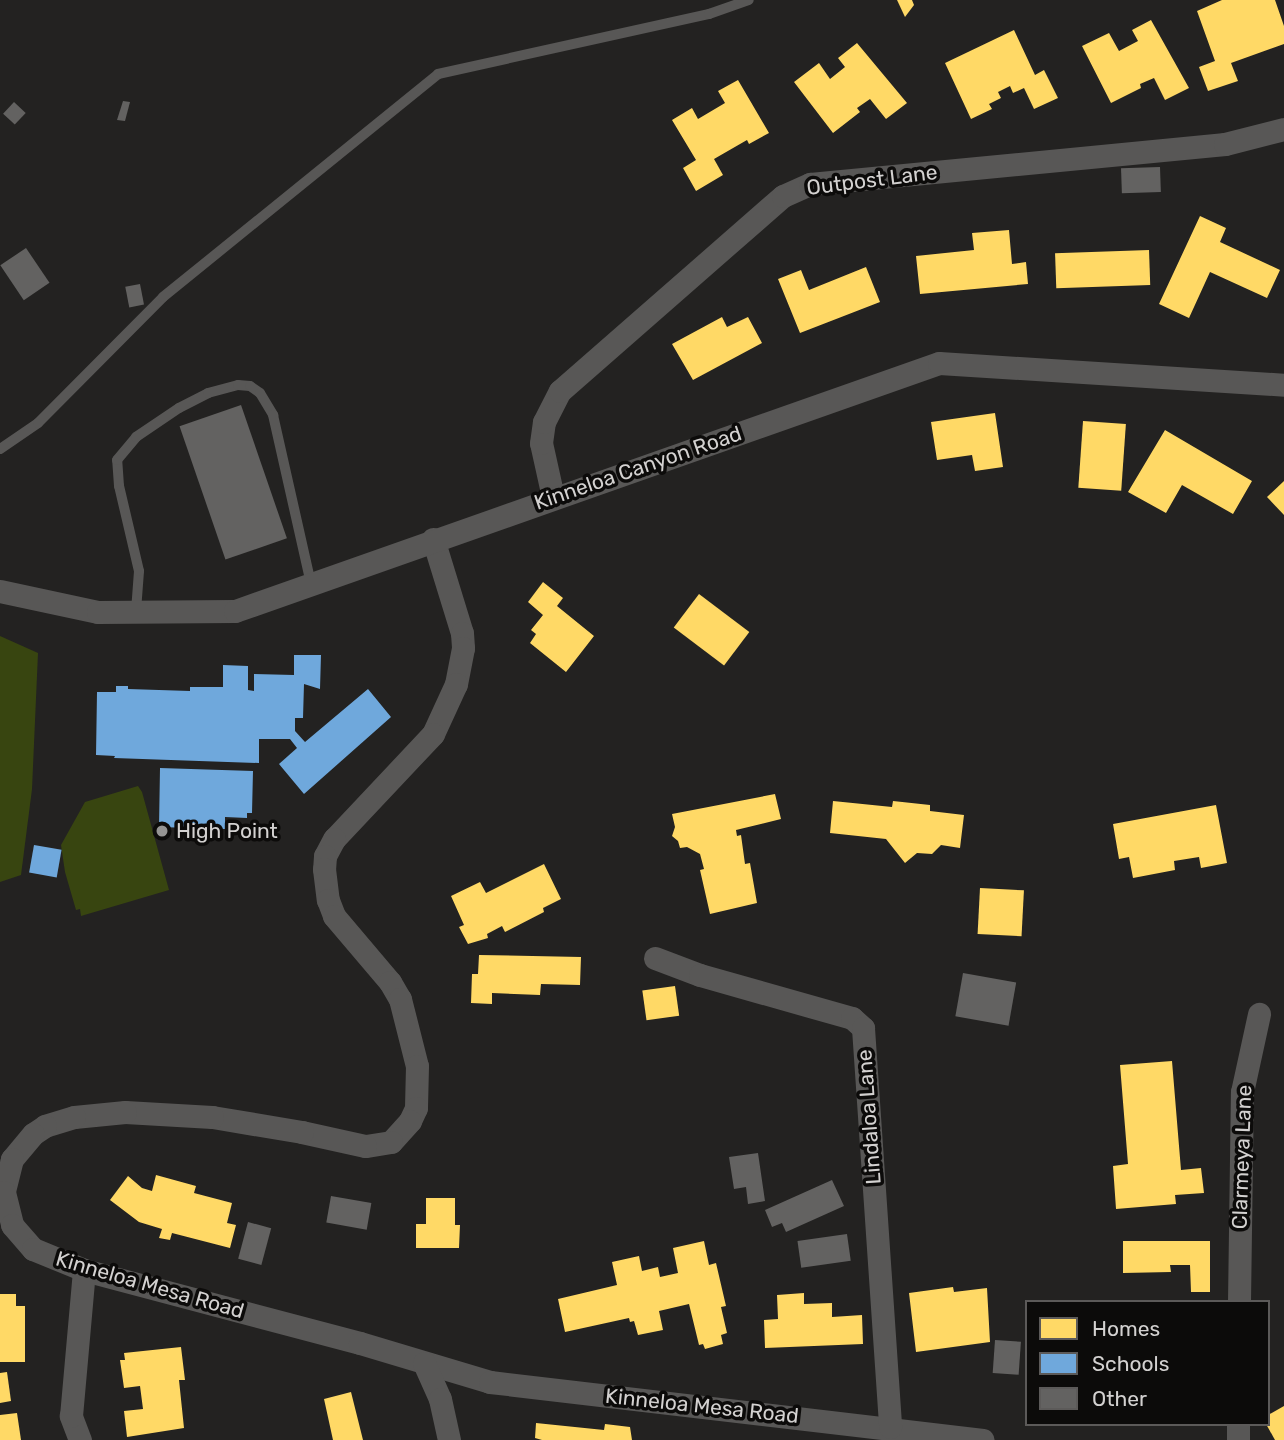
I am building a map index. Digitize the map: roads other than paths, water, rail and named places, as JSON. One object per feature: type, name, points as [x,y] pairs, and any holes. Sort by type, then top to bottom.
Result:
[{"type":"street","name":"Outpost Lane","points":[[553,497],[541,443],[544,422],[560,391],[783,196],[810,184],[1225,144],[1284,129]]},
{"type":"street","name":"Kinneloa Canyon Road","points":[[0,591],[98,612],[235,611],[433,539],[939,363],[1284,385]]},
{"type":"street","name":"Kinneloa Mesa Road","points":[[433,539],[462,633],[463,648],[456,684],[433,734],[334,839],[325,856],[324,869],[328,900],[334,916],[390,982],[400,999],[417,1066],[419,1088],[413,1114],[391,1142],[365,1146],[302,1132],[172,1113],[98,1113],[45,1126],[33,1134],[12,1159],[4,1192],[12,1225],[33,1248],[83,1270],[360,1343],[490,1382],[983,1440]]},
{"type":"street","name":"Lindaloa Lane","points":[[654,958],[700,975],[852,1018],[863,1028],[890,1427]]},
{"type":"street","name":"Clarmeya Lane","points":[[1239,1300],[1242,1092],[1259,1014]]},
{"type":"street","points":[[80,1440],[71,1416],[83,1270]]},
{"type":"street","points":[[424,1363],[440,1399],[449,1440]]},
{"type":"lane","points":[[0,449],[38,423],[163,297],[438,74],[709,14],[749,0]]},
{"type":"lane","points":[[136,611],[139,571],[117,471],[117,460],[125,447],[179,408],[208,393],[238,385],[250,386],[266,400],[273,415],[311,583]]},
{"type":"place","name":"High Point","points":[[162,831]]}]
